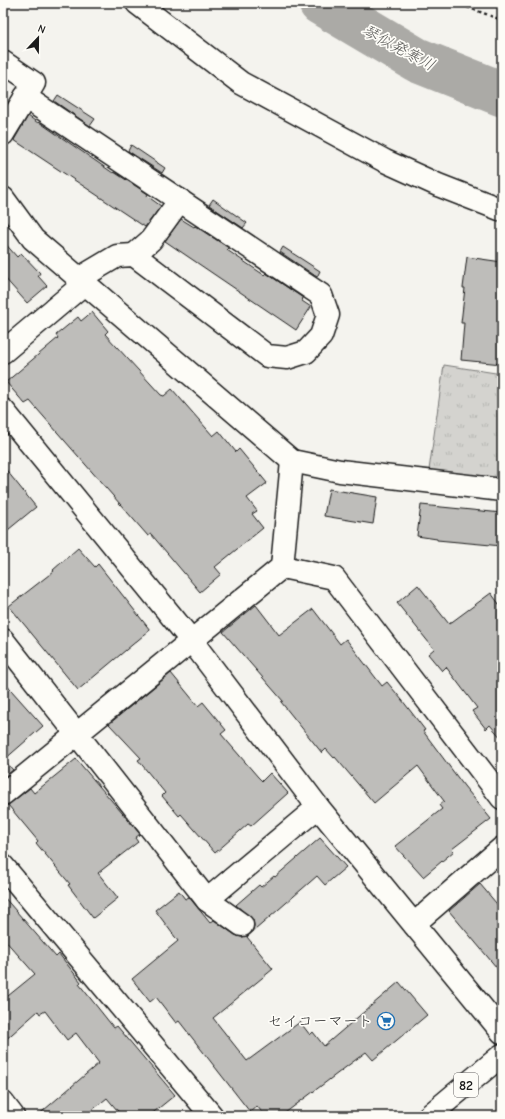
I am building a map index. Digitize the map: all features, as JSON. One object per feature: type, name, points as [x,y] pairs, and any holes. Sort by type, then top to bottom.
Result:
[{"type":"street","points":[[138,3],[241,83],[385,161],[438,185],[502,210]]},
{"type":"street","points":[[3,62],[34,82],[3,134]]},
{"type":"street","points":[[25,97],[321,295],[328,314],[321,336],[306,352],[287,358],[267,356],[134,255]]},
{"type":"street","points":[[3,198],[34,239],[292,461],[340,471],[502,490]]},
{"type":"street","points":[[3,352],[82,281],[116,256],[134,255],[151,240],[180,200]]},
{"type":"street","points":[[3,410],[191,640],[318,806],[502,1032]]},
{"type":"street","points":[[3,794],[282,567],[292,461]]},
{"type":"street","points":[[282,567],[334,578],[502,798]]},
{"type":"street","points":[[3,640],[207,900],[242,925]]},
{"type":"street","points":[[207,900],[318,806]]},
{"type":"street","points":[[414,924],[502,848]]},
{"type":"street","points":[[3,866],[212,1116]]},
{"type":"street","name":"82","points":[[429,1116],[502,1055]]},
{"type":"street","points":[[3,1103],[13,1116]]},
{"type":"path","points":[[456,3],[502,20]]},
{"type":"green space","points":[[444,365],[502,374],[502,473],[496,478],[429,470]]},
{"type":"building","points":[[58,95],[95,119],[90,126],[54,101]]},
{"type":"building","points":[[28,116],[113,173],[114,172],[148,194],[147,196],[161,206],[145,227],[14,140]]},
{"type":"building","points":[[131,145],[165,168],[162,173],[128,151]]},
{"type":"building","points":[[213,199],[247,223],[243,228],[209,205]]},
{"type":"building","points":[[181,219],[194,227],[195,226],[229,248],[227,250],[264,275],[266,273],[303,298],[302,301],[311,307],[296,330],[165,241]]},
{"type":"building","points":[[3,241],[17,257],[21,253],[40,273],[38,276],[47,286],[27,303],[3,276]]},
{"type":"building","points":[[283,247],[320,271],[317,277],[280,252]]},
{"type":"building","points":[[467,257],[502,262],[502,364],[461,360],[464,323],[461,323],[465,288],[463,288]]},
{"type":"building","points":[[92,312],[108,331],[105,334],[161,395],[164,396],[172,389],[213,436],[219,431],[236,452],[239,449],[267,483],[247,498],[257,511],[252,514],[263,528],[215,567],[221,574],[200,592],[151,534],[148,536],[30,401],[25,404],[6,382],[58,338],[56,335],[78,317],[81,321]]},
{"type":"building","points":[[3,466],[36,507],[3,534]]},
{"type":"building","points":[[329,489],[377,497],[373,524],[324,516]]},
{"type":"building","points":[[421,505],[502,513],[502,546],[437,540],[417,536]]},
{"type":"building","points":[[78,548],[95,567],[98,564],[150,630],[78,690],[9,606],[54,571],[53,570]]},
{"type":"building","points":[[418,585],[449,624],[491,593],[502,608],[502,739],[490,725],[486,729],[472,711],[477,708],[446,667],[442,671],[428,654],[434,649],[397,603]]},
{"type":"building","points":[[256,605],[279,635],[313,609],[340,644],[346,639],[382,686],[387,682],[402,700],[464,786],[491,819],[452,849],[454,851],[423,877],[395,846],[442,809],[439,805],[444,801],[418,766],[374,803],[335,757],[334,758],[326,749],[322,753],[281,702],[283,701],[223,632]]},
{"type":"building","points":[[171,673],[198,706],[203,702],[226,730],[221,734],[258,777],[262,781],[270,773],[288,793],[251,826],[248,824],[215,853],[181,814],[179,816],[162,796],[165,793],[138,760],[141,758],[109,724]]},
{"type":"building","points":[[3,681],[43,726],[4,760],[13,770],[3,778]]},
{"type":"building","points":[[76,759],[140,834],[135,838],[138,842],[98,873],[118,898],[93,918],[68,885],[70,884],[36,843],[38,841],[8,805],[30,788],[34,793]]},
{"type":"building","points":[[320,838],[346,867],[325,885],[317,876],[247,937],[273,969],[213,1018],[247,1061],[300,1022],[310,1035],[313,1032],[324,1046],[399,982],[427,1015],[373,1060],[366,1052],[281,1116],[265,1116],[257,1106],[250,1112],[179,1021],[176,1023],[156,997],[150,1002],[132,979],[178,941],[155,910],[179,891],[185,899],[189,897],[210,923],[214,920],[235,935],[241,937],[247,936],[252,932],[254,926],[253,920],[236,905],[259,885],[261,887],[274,876],[275,877]]},
{"type":"building","points":[[480,884],[502,910],[502,974],[449,911]]},
{"type":"building","points":[[3,896],[56,957],[59,954],[81,982],[79,984],[114,1028],[117,1026],[175,1095],[149,1116],[122,1116],[107,1098],[85,1116],[37,1116],[99,1063],[76,1033],[67,1040],[45,1011],[40,1014],[38,1011],[3,1042],[3,1000],[35,974],[3,938]]},
{"type":"waterway","name":"琴似発寒川","points":[[321,3],[417,60],[502,94]]},
{"type":"place","name":"セイコーマート","points":[[386,1021]]}]
